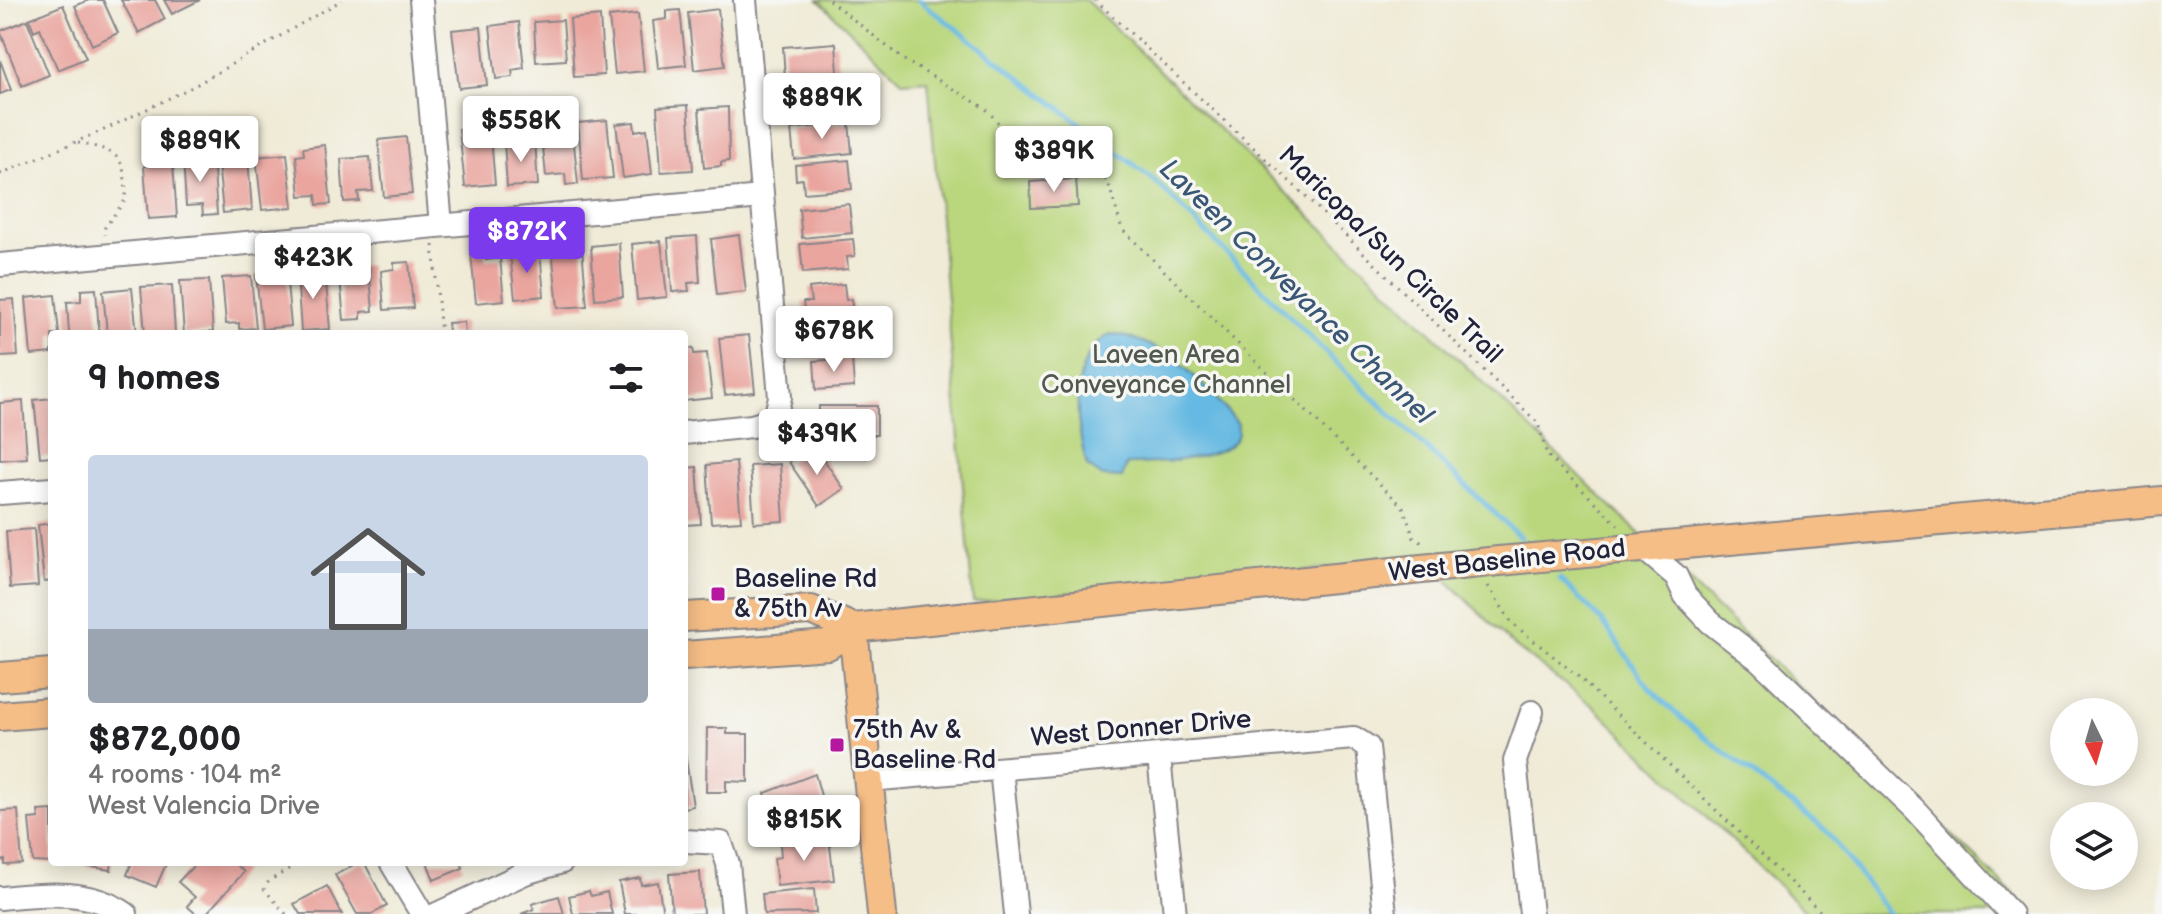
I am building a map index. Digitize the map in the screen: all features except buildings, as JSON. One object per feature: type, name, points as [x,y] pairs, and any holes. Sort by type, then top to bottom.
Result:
[{"type":"main road","name":"West Baseline Road","points":[[688,656],[828,645],[853,628],[1499,561],[2162,501]]},
{"type":"main road","name":"West Baseline Road","points":[[688,617],[811,610],[853,628]]},
{"type":"main road","points":[[853,628],[882,914]]},
{"type":"main road","points":[[0,677],[48,673]]},
{"type":"main road","points":[[0,716],[48,712]]},
{"type":"street","points":[[421,0],[435,225]]},
{"type":"street","points":[[688,433],[752,426],[775,419],[780,397],[745,0]]},
{"type":"street","points":[[0,265],[762,197]]},
{"type":"street","points":[[0,493],[48,489]]},
{"type":"street","points":[[1643,548],[1676,576],[1685,595],[1710,622],[1759,660],[1915,810],[2011,914]]},
{"type":"street","points":[[1531,914],[1515,761],[1532,712]]},
{"type":"street","name":"West Donner Drive","points":[[869,780],[1354,738],[1368,747],[1385,914]]},
{"type":"street","points":[[1159,757],[1175,914]]},
{"type":"street","points":[[1001,769],[1016,914]]},
{"type":"street","points":[[688,841],[721,843],[728,864],[733,914]]},
{"type":"street","points":[[393,866],[422,914]]},
{"type":"street","points":[[437,914],[525,873],[549,866]]},
{"type":"street","points":[[0,898],[78,896],[97,899],[126,914]]},
{"type":"path","points":[[0,174],[76,143],[196,85],[342,0]]},
{"type":"path","points":[[829,0],[904,60],[985,108],[1004,129],[1062,139],[1108,182],[1122,229],[1403,507],[1414,538],[1481,576],[1512,623],[1579,677],[1823,914]]},
{"type":"path","name":"Maricopa/Sun Circle Trail","points":[[1095,0],[1299,190],[1538,423],[1547,455],[1643,548]]},
{"type":"path","points":[[76,143],[109,149],[119,157],[125,171],[126,199],[123,208],[105,227],[107,255]]},
{"type":"path","points":[[435,225],[441,330]]},
{"type":"path","points":[[286,914],[264,889],[269,881],[294,866]]},
{"type":"green space","name":"Laveen Area Conveyance Channel","points":[[818,0],[1086,0],[2034,914],[1808,914],[1593,706],[1513,645],[1425,559],[973,602],[928,80],[903,82]]},
{"type":"water","points":[[1111,334],[1150,345],[1183,366],[1212,393],[1238,424],[1237,437],[1219,451],[1204,455],[1169,462],[1127,464],[1122,478],[1103,477],[1087,466],[1078,412],[1081,375],[1097,345]]},
{"type":"waterway","name":"Laveen Conveyance Channel","points":[[919,0],[1155,181],[1325,352],[1521,538]]},
{"type":"waterway","name":"Laveen Conveyance Channel","points":[[1560,579],[1602,621],[1650,689],[1683,720],[1828,832],[1889,914]]},
{"type":"place","name":"Baseline Rd & 75th Av","points":[[718,594]]},
{"type":"place","name":"75th Av & Baseline Rd","points":[[837,745]]}]
